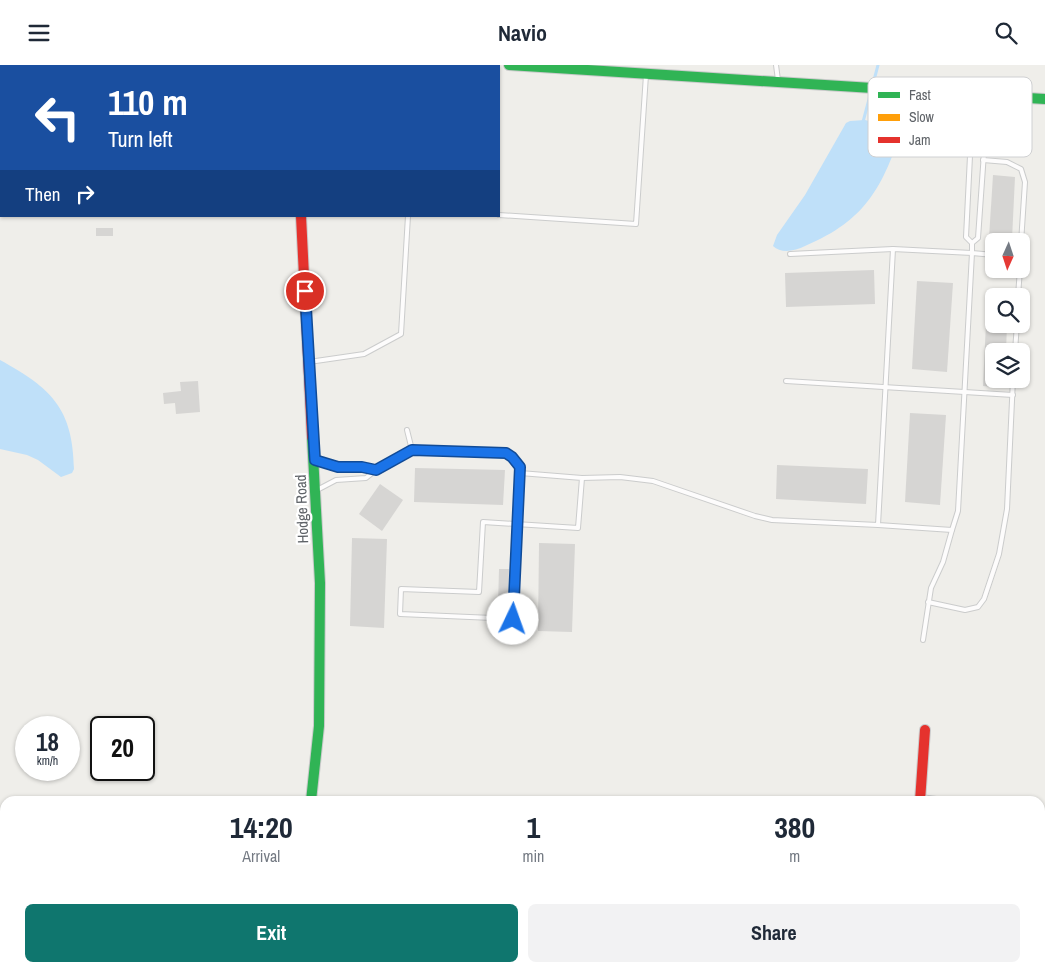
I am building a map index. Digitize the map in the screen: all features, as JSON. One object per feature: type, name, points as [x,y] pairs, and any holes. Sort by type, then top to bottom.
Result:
[{"type":"main road","points":[[509,65],[868,88]]},
{"type":"main road","points":[[1032,98],[1045,99]]},
{"type":"main road","name":"Hodge Road","points":[[302,217],[317,490],[320,583],[319,726],[312,796]]},
{"type":"main road","points":[[920,796],[925,730]]},
{"type":"main road","points":[[505,972],[548,972]]},
{"type":"lane","points":[[776,65],[778,83]]},
{"type":"lane","points":[[500,215],[636,225],[646,75]]},
{"type":"lane","points":[[923,640],[932,588],[943,562],[958,511],[972,253],[972,243],[966,237],[970,157]]},
{"type":"lane","points":[[972,243],[978,238],[983,157]]},
{"type":"lane","points":[[983,161],[1007,162],[1021,169],[1025,182],[1022,233]]},
{"type":"lane","points":[[309,362],[364,354],[401,334],[408,217]]},
{"type":"lane","points":[[878,525],[893,249]]},
{"type":"lane","points":[[790,255],[893,249],[985,254]]},
{"type":"lane","points":[[786,381],[1013,395]]},
{"type":"lane","points":[[928,603],[965,610],[978,607],[984,599],[999,554],[1007,509],[1013,388]]},
{"type":"lane","points":[[407,429],[412,450]]},
{"type":"lane","points":[[317,490],[336,480],[366,478],[376,470],[412,450],[506,453],[520,467],[518,525],[513,619],[400,615],[401,589],[479,592],[483,523],[518,525],[578,528],[582,478]]},
{"type":"lane","points":[[315,460],[338,467],[362,467],[376,470]]},
{"type":"lane","points":[[520,473],[582,478],[620,477],[653,481],[772,520],[952,529]]},
{"type":"water","points":[[850,121],[868,121],[868,157],[892,157],[880,183],[870,199],[844,225],[826,236],[797,249],[784,251],[776,249],[773,246],[777,235],[805,195],[846,123]]},
{"type":"water","points":[[0,360],[33,380],[56,402],[64,415],[69,430],[73,448],[74,469],[72,473],[61,477],[38,460],[27,455],[0,449]]},
{"type":"building","points":[[993,175],[1015,177],[1012,233],[989,233]]},
{"type":"building","points":[[96,228],[113,228],[113,236],[96,236]]},
{"type":"building","points":[[874,270],[875,304],[786,307],[785,273]]},
{"type":"building","points":[[917,281],[953,283],[947,372],[912,369]]},
{"type":"building","points":[[986,333],[1007,333],[1006,343],[985,343]]},
{"type":"building","points":[[985,344],[985,386],[983,386]]},
{"type":"building","points":[[198,381],[200,412],[176,414],[175,403],[164,404],[163,393],[181,391],[180,382]]},
{"type":"building","points":[[910,413],[946,415],[940,505],[905,502]]},
{"type":"building","points":[[777,465],[868,469],[866,504],[776,499]]},
{"type":"building","points":[[415,468],[505,470],[503,505],[414,502]]},
{"type":"building","points":[[380,484],[403,500],[382,531],[359,514]]},
{"type":"building","points":[[352,538],[387,539],[384,628],[350,626]]},
{"type":"building","points":[[539,543],[575,544],[572,632],[538,631]]},
{"type":"building","points":[[499,569],[509,569],[508,605],[498,605]]},
{"type":"waterway","points":[[875,77],[878,65]]},
{"type":"waterway","points":[[863,122],[868,103]]},
{"type":"traffic: fast","points":[[509,65],[868,88]]},
{"type":"traffic: fast","points":[[1032,98],[1045,99]]},
{"type":"traffic: fast","points":[[312,437],[320,583],[319,726],[312,796]]},
{"type":"traffic: jam","points":[[301,217],[312,437]]},
{"type":"traffic: jam","points":[[920,796],[925,730]]},
{"type":"route","points":[[305,291],[315,460],[338,467],[362,467],[376,470],[412,450],[506,453],[520,467],[513,619]]}]
